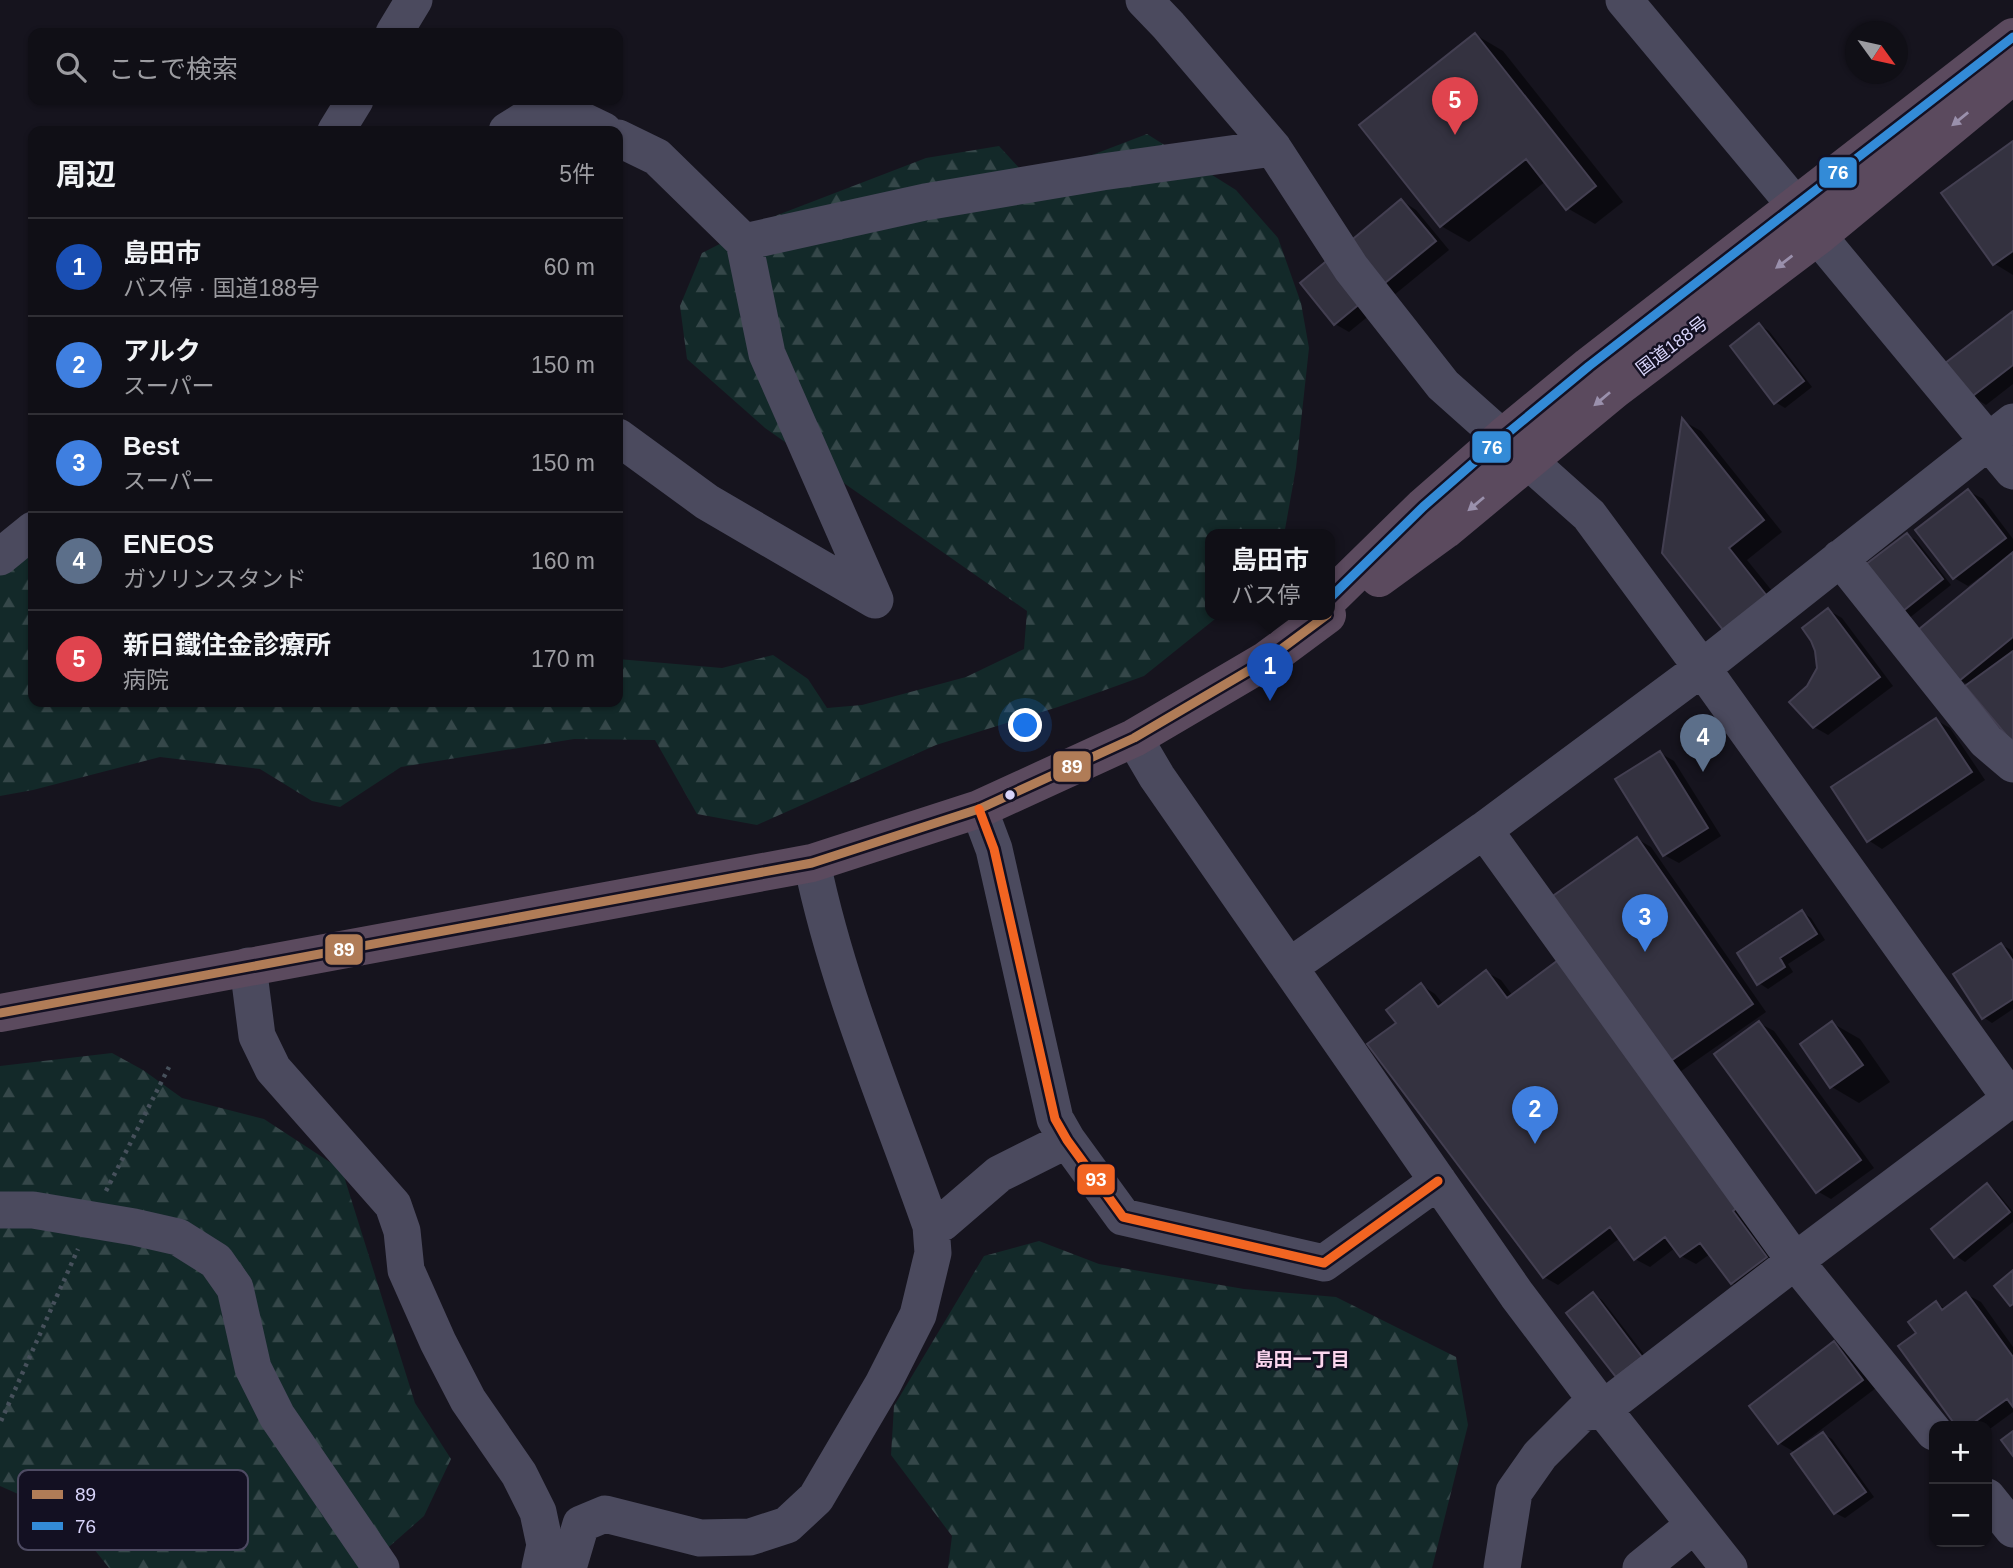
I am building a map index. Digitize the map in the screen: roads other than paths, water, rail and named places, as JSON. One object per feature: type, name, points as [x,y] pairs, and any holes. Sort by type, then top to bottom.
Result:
[{"type":"highway","name":"国道188号","points":[[1807,221],[2013,37]]},
{"type":"highway","name":"国道188号","points":[[1335,610],[1445,530],[1589,366],[1807,221],[2013,75]]},
{"type":"highway","name":"国道188号","points":[[1335,592],[1423,507],[1516,449]]},
{"type":"highway","name":"国道188号","points":[[1265,661],[1307,620]]},
{"type":"highway","name":"国道188号","points":[[0,1013],[248,965],[812,863],[979,809],[1134,738],[1265,661],[1321,620]]},
{"type":"street","points":[[397,28],[414,0]]},
{"type":"street","points":[[1144,0],[1168,24],[1273,148],[1351,268],[1443,385],[1589,515],[2012,1100],[1795,1261],[1603,1409],[1582,1413],[1539,1455],[1514,1492],[1503,1568]]},
{"type":"street","points":[[1624,0],[1807,221],[2001,431],[2013,471]]},
{"type":"street","points":[[340,126],[352,105]]},
{"type":"street","points":[[515,126],[526,119],[577,118],[594,126]]},
{"type":"street","points":[[623,140],[657,157],[744,242],[767,354],[875,600],[707,502],[623,441]]},
{"type":"street","points":[[744,242],[925,202],[1102,172],[1273,148]]},
{"type":"street","points":[[1289,967],[1484,830],[1702,668],[2001,431]]},
{"type":"street","points":[[0,557],[28,534]]},
{"type":"street","points":[[1840,558],[1986,741],[2013,764]]},
{"type":"street","points":[[1134,738],[1157,777],[1517,1295],[1729,1568]]},
{"type":"street","points":[[979,809],[994,849],[1055,1119],[1067,1140],[1123,1217],[1324,1263],[1438,1181]]},
{"type":"street","points":[[1484,830],[1795,1261],[1929,1426]]},
{"type":"street","points":[[581,1524],[605,1514],[700,1538],[751,1537],[787,1525],[816,1498],[883,1384],[918,1315],[933,1253],[931,1226],[862,1037],[812,863]]},
{"type":"street","points":[[248,965],[257,1036],[273,1069],[393,1205],[402,1231],[406,1270],[438,1342],[468,1399],[519,1474],[538,1511],[545,1545],[540,1568]]},
{"type":"street","points":[[931,1226],[942,1223],[999,1174],[1067,1140]]},
{"type":"street","points":[[0,1210],[33,1210],[178,1237],[216,1261],[235,1288],[254,1368],[277,1416],[381,1568]]},
{"type":"street","points":[[1992,1503],[2013,1529]]},
{"type":"street","points":[[538,1511],[552,1508],[581,1524]]},
{"type":"street","points":[[568,1568],[581,1524]]},
{"type":"street","points":[[1641,1568],[1694,1525]]},
{"type":"place","name":"新日鐵住金診療所","points":[[1455,135]]},
{"type":"place","name":"島田市","points":[[1270,701]]},
{"type":"place","name":"ENEOS","points":[[1703,772]]},
{"type":"place","name":"Best","points":[[1645,952]]},
{"type":"place","name":"アルク","points":[[1535,1144]]},
{"type":"district","name":"島田一丁目","points":[[1302,1359]]}]
